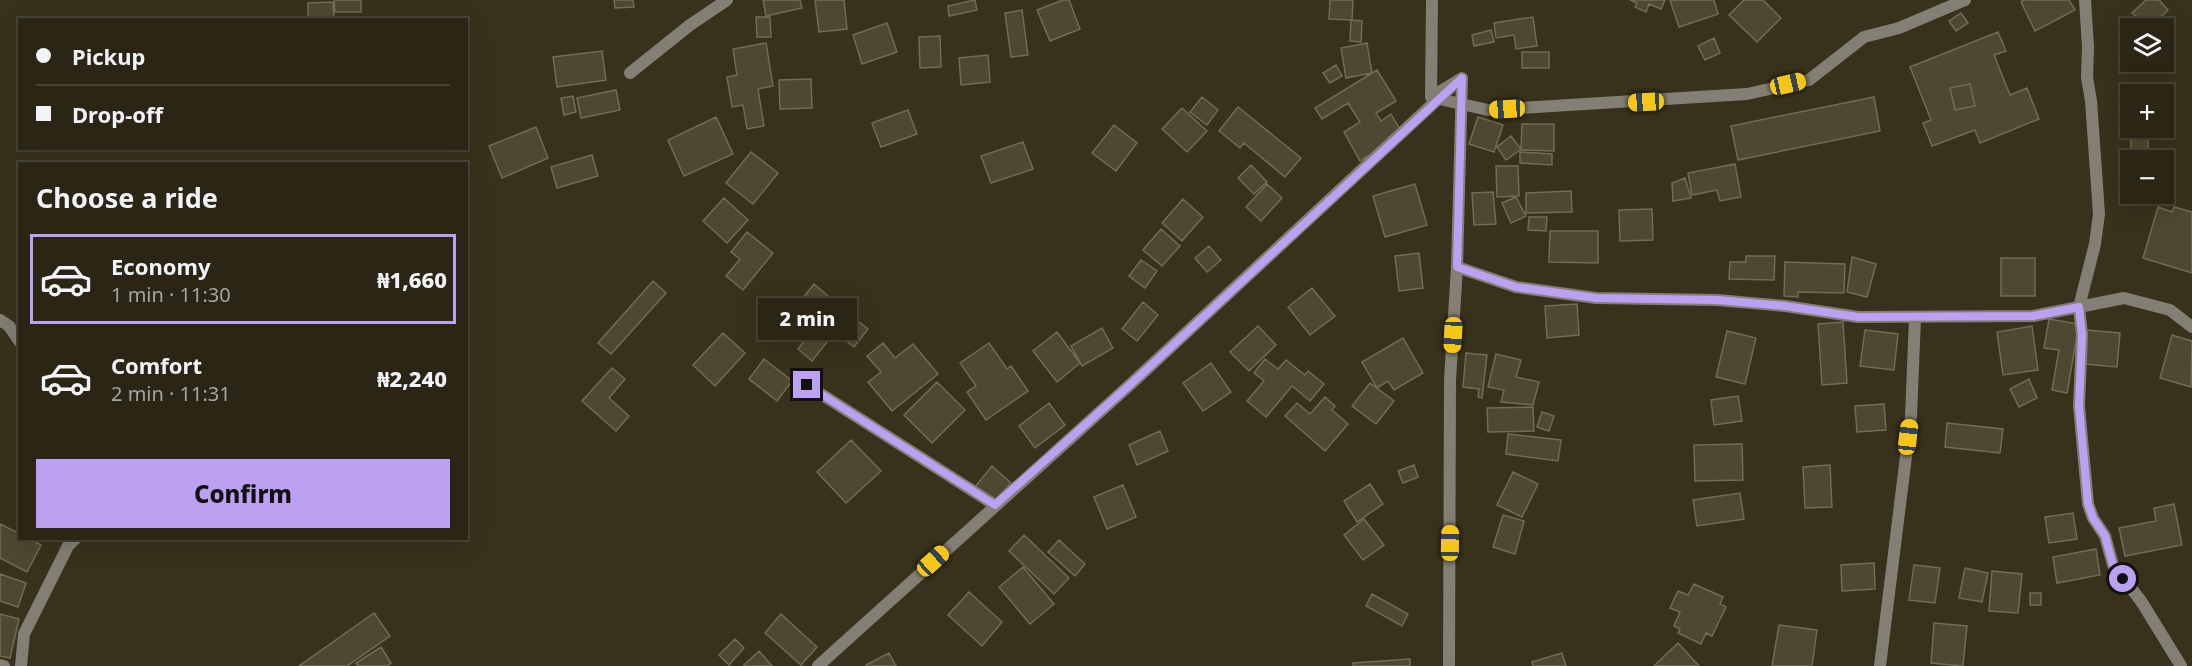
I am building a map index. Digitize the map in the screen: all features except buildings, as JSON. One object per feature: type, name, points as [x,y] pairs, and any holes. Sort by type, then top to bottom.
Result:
[{"type":"street","points":[[630,72],[690,25],[727,0]]},
{"type":"street","points":[[1431,0],[1431,97]]},
{"type":"street","points":[[1431,97],[1488,110],[1747,94],[1809,80],[1864,37],[1899,28],[1965,0]]},
{"type":"street","points":[[2085,0],[2087,77],[2091,101],[2099,214],[2095,244],[2079,307],[2082,335],[2079,406],[2088,504],[2093,518],[2105,536],[2113,565],[2141,601],[2181,666]]},
{"type":"street","points":[[1431,97],[1462,78]]},
{"type":"street","points":[[1449,666],[1450,380],[1457,267],[1462,78]]},
{"type":"street","points":[[818,666],[1133,382],[1462,78]]},
{"type":"street","points":[[1457,267],[1516,287],[1596,298],[1717,300],[1785,306],[1858,317],[2033,316],[2124,298],[2170,310],[2192,327]]},
{"type":"street","points":[[1880,666],[1911,416],[1916,318]]},
{"type":"street","points":[[0,320],[9,326],[18,339]]},
{"type":"street","points":[[807,385],[995,505]]},
{"type":"street","points":[[21,666],[24,634],[68,546],[74,540]]},
{"type":"route","points":[[807,385],[995,505],[1133,382],[1462,78],[1457,267],[1516,287],[1596,298],[1717,300],[1785,306],[1858,317],[2033,316],[2079,307],[2082,335],[2079,406],[2088,504],[2093,518],[2105,536],[2113,565],[2123,579]]}]
